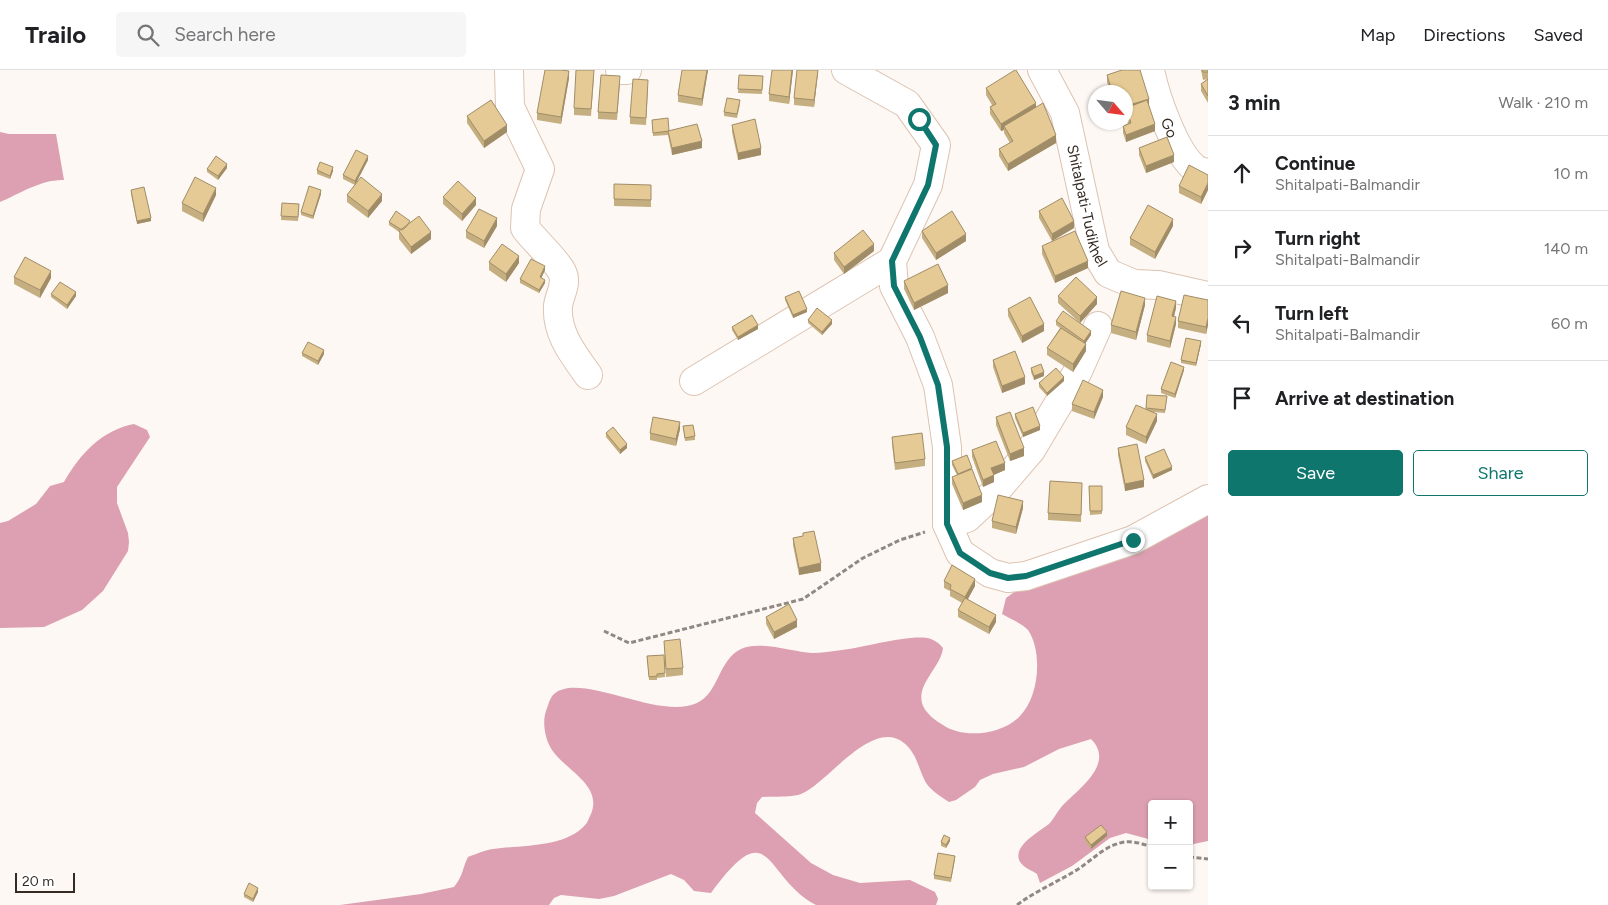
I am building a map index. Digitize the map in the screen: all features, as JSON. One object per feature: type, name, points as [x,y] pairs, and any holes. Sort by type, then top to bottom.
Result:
[{"type":"street","points":[[509,70],[510,106],[540,169],[526,209],[525,228],[562,272],[564,281],[558,306],[561,330],[569,349],[588,375]]},
{"type":"street","points":[[620,70],[627,70]]},
{"type":"street","points":[[846,70],[908,104],[936,145],[928,185],[892,261],[894,286],[920,337],[938,385],[947,447],[947,524],[960,553],[990,573],[1008,578],[1026,576],[1133,540],[1208,499]]},
{"type":"street","name":"Shitalpati-Tudikhel","points":[[1042,70],[1065,113],[1095,251],[1108,273],[1134,284],[1158,285],[1208,296]]},
{"type":"street","name":"Go","points":[[1150,70],[1165,120],[1184,156],[1197,170],[1208,173]]},
{"type":"street","points":[[694,381],[892,261]]},
{"type":"street","points":[[947,524],[967,518],[995,492],[1031,450],[1078,371],[1098,326]]},
{"type":"path","points":[[604,632],[629,642],[803,599],[864,558],[900,540],[947,524]]},
{"type":"path","points":[[1017,905],[1116,844],[1133,841],[1148,846]]},
{"type":"path","points":[[1193,857],[1208,859]]},
{"type":"shaded area","points":[[0,132],[9,134],[56,134],[64,180],[39,184],[0,202]]},
{"type":"shaded area","points":[[134,424],[147,430],[150,437],[117,487],[117,503],[128,533],[128,551],[103,591],[82,610],[44,627],[0,628],[0,523],[8,521],[36,504],[50,486],[64,482],[77,462],[102,438],[122,427]]},
{"type":"shaded area","points":[[1208,495],[1208,841],[1193,844],[1193,800],[1148,800],[1148,839],[1126,833],[1110,838],[1072,866],[1040,883],[1037,874],[1020,862],[1020,849],[1029,838],[1050,823],[1062,806],[1086,783],[1092,774],[1097,766],[1099,757],[1097,748],[1091,739],[1059,749],[1024,767],[993,774],[980,780],[975,787],[956,800],[949,802],[928,786],[914,755],[908,747],[891,737],[878,739],[864,745],[801,794],[762,797],[757,803],[755,813],[811,863],[833,875],[860,883],[910,880],[935,892],[938,899],[936,905],[816,905],[799,893],[766,857],[757,853],[746,856],[731,869],[711,893],[694,891],[684,880],[671,874],[614,896],[599,899],[561,895],[554,898],[549,905],[340,905],[421,894],[454,887],[468,857],[490,850],[555,841],[577,832],[586,824],[591,814],[592,795],[581,779],[552,750],[545,731],[544,720],[550,699],[554,694],[566,689],[582,688],[662,706],[681,707],[697,703],[704,698],[710,692],[733,654],[748,647],[766,646],[816,653],[851,649],[900,639],[923,638],[933,640],[943,648],[921,696],[923,706],[928,713],[943,725],[961,732],[982,733],[1003,727],[1020,716],[1031,698],[1035,686],[1037,662],[1033,639],[1028,630],[1002,614],[1006,598],[1029,581]]},
{"type":"building","points":[[545,70],[569,71],[561,117],[537,113]]},
{"type":"building","points":[[576,70],[594,70],[591,109],[574,108]]},
{"type":"building","points":[[682,70],[707,70],[702,99],[678,95]]},
{"type":"building","points":[[772,70],[792,70],[789,97],[769,94]]},
{"type":"building","points":[[797,70],[818,70],[814,100],[794,98]]},
{"type":"building","points":[[1015,70],[1036,103],[1001,124],[990,107],[996,104],[986,88]]},
{"type":"building","points":[[1122,70],[1140,70],[1149,99],[1133,104],[1133,85],[1110,85],[1107,75]]},
{"type":"building","points":[[601,75],[620,76],[617,113],[598,112]]},
{"type":"building","points":[[739,75],[763,76],[762,90],[738,89]]},
{"type":"building","points":[[633,79],[648,80],[646,118],[630,117]]},
{"type":"building","points":[[1208,79],[1208,96],[1201,84]]},
{"type":"building","points":[[727,98],[740,100],[737,114],[724,112]]},
{"type":"building","points":[[491,100],[507,125],[484,141],[467,116]]},
{"type":"building","points":[[1147,100],[1155,124],[1126,135],[1124,130],[1133,130],[1133,105]]},
{"type":"building","points":[[1043,103],[1056,135],[1008,164],[999,149],[1013,141],[1004,126]]},
{"type":"building","points":[[668,118],[669,131],[653,133],[652,120]]},
{"type":"building","points":[[755,119],[761,148],[738,153],[732,125]]},
{"type":"building","points":[[697,124],[702,141],[672,148],[668,131]]},
{"type":"building","points":[[1167,137],[1174,155],[1146,166],[1139,148]]},
{"type":"building","points":[[356,150],[368,156],[355,181],[343,175]]},
{"type":"building","points":[[216,156],[227,164],[218,176],[207,169]]},
{"type":"building","points":[[320,162],[333,167],[330,176],[317,170]]},
{"type":"building","points":[[1189,165],[1208,175],[1208,183],[1201,197],[1179,186]]},
{"type":"building","points":[[195,177],[216,188],[203,214],[182,203]]},
{"type":"building","points":[[361,177],[382,194],[368,211],[347,195]]},
{"type":"building","points":[[458,181],[476,198],[462,214],[443,197]]},
{"type":"building","points":[[614,184],[651,185],[651,200],[614,199]]},
{"type":"building","points":[[309,186],[321,190],[313,216],[301,212]]},
{"type":"building","points":[[144,187],[151,218],[137,221],[131,190]]},
{"type":"building","points":[[1062,198],[1074,221],[1052,234],[1039,211]]},
{"type":"building","points":[[282,203],[299,204],[298,217],[281,216]]},
{"type":"building","points":[[1148,205],[1173,219],[1155,252],[1130,238]]},
{"type":"building","points":[[479,209],[497,218],[484,241],[466,231]]},
{"type":"building","points":[[396,211],[410,221],[402,230],[389,222]]},
{"type":"building","points":[[952,211],[966,234],[936,253],[922,231]]},
{"type":"building","points":[[419,216],[431,232],[411,247],[399,231]]},
{"type":"building","points":[[863,230],[874,244],[844,267],[834,253]]},
{"type":"building","points":[[1075,231],[1088,261],[1055,276],[1042,246]]},
{"type":"building","points":[[502,244],[519,256],[506,274],[489,262]]},
{"type":"building","points":[[25,257],[51,271],[40,290],[14,277]]},
{"type":"building","points":[[531,259],[545,266],[540,277],[545,280],[539,290],[520,279]]},
{"type":"building","points":[[938,264],[948,285],[914,303],[904,281]]},
{"type":"building","points":[[1076,277],[1097,297],[1080,316],[1058,296]]},
{"type":"building","points":[[60,282],[76,292],[67,305],[51,294]]},
{"type":"building","points":[[799,291],[807,309],[793,315],[785,297]]},
{"type":"building","points":[[1121,291],[1145,298],[1136,332],[1111,325]]},
{"type":"building","points":[[1184,295],[1208,300],[1206,327],[1178,321]]},
{"type":"building","points":[[1157,296],[1176,301],[1172,316],[1176,317],[1170,341],[1147,335]]},
{"type":"building","points":[[1030,297],[1044,324],[1022,336],[1008,309]]},
{"type":"building","points":[[817,308],[832,320],[822,332],[808,320]]},
{"type":"building","points":[[1063,311],[1091,331],[1084,341],[1056,321]]},
{"type":"building","points":[[752,315],[758,325],[738,337],[732,327]]},
{"type":"building","points":[[1061,328],[1086,344],[1073,364],[1047,348]]},
{"type":"building","points":[[1186,338],[1201,341],[1196,363],[1181,360]]},
{"type":"building","points":[[308,342],[324,350],[318,361],[302,353]]},
{"type":"building","points":[[1015,351],[1025,377],[1002,386],[993,360]]},
{"type":"building","points":[[1171,362],[1184,367],[1175,394],[1161,389]]},
{"type":"building","points":[[1041,364],[1044,372],[1034,376],[1031,368]]},
{"type":"building","points":[[1056,368],[1064,377],[1047,393],[1039,383]]},
{"type":"building","points":[[1083,380],[1103,390],[1094,412],[1072,404]]},
{"type":"building","points":[[1147,395],[1167,396],[1165,410],[1146,408]]},
{"type":"building","points":[[1136,405],[1157,414],[1146,437],[1126,427]]},
{"type":"building","points":[[1033,407],[1040,426],[1023,433],[1015,414]]},
{"type":"building","points":[[1010,412],[1024,448],[1010,454],[996,417]]},
{"type":"building","points":[[653,417],[680,422],[676,439],[650,433]]},
{"type":"building","points":[[693,425],[695,436],[685,438],[683,426]]},
{"type":"building","points":[[613,427],[627,444],[620,450],[606,433]]},
{"type":"building","points":[[922,433],[925,459],[895,463],[892,437]]},
{"type":"building","points":[[996,441],[1005,463],[991,468],[994,475],[983,480],[972,450]]},
{"type":"building","points":[[1137,444],[1144,480],[1125,484],[1118,448]]},
{"type":"building","points":[[1164,449],[1172,467],[1153,475],[1145,457]]},
{"type":"building","points":[[967,455],[972,468],[958,474],[952,461]]},
{"type":"building","points":[[972,469],[982,495],[963,503],[952,477]]},
{"type":"building","points":[[1050,481],[1082,483],[1081,515],[1048,513]]},
{"type":"building","points":[[1089,486],[1102,486],[1102,511],[1090,511]]},
{"type":"building","points":[[998,495],[1023,501],[1016,527],[992,521]]},
{"type":"building","points":[[814,531],[821,563],[799,568],[793,538],[803,536],[803,533]]},
{"type":"building","points":[[952,565],[975,579],[965,597],[950,589],[951,585],[944,581]]},
{"type":"building","points":[[965,598],[996,615],[989,627],[958,610]]},
{"type":"building","points":[[789,604],[797,620],[774,632],[766,617]]},
{"type":"building","points":[[680,639],[683,668],[666,669],[664,641]]},
{"type":"building","points":[[664,655],[665,673],[649,677],[647,656]]},
{"type":"building","points":[[1101,825],[1107,832],[1091,845],[1085,837]]},
{"type":"building","points":[[944,835],[950,838],[946,845],[941,842]]},
{"type":"building","points":[[938,853],[955,856],[951,878],[934,875]]},
{"type":"building","points":[[249,883],[258,888],[253,899],[244,894]]},
{"type":"route","points":[[919,119],[936,145],[928,185],[892,261],[894,286],[920,337],[938,385],[947,447],[947,524],[960,553],[990,573],[1008,578],[1026,576],[1133,540]]}]
